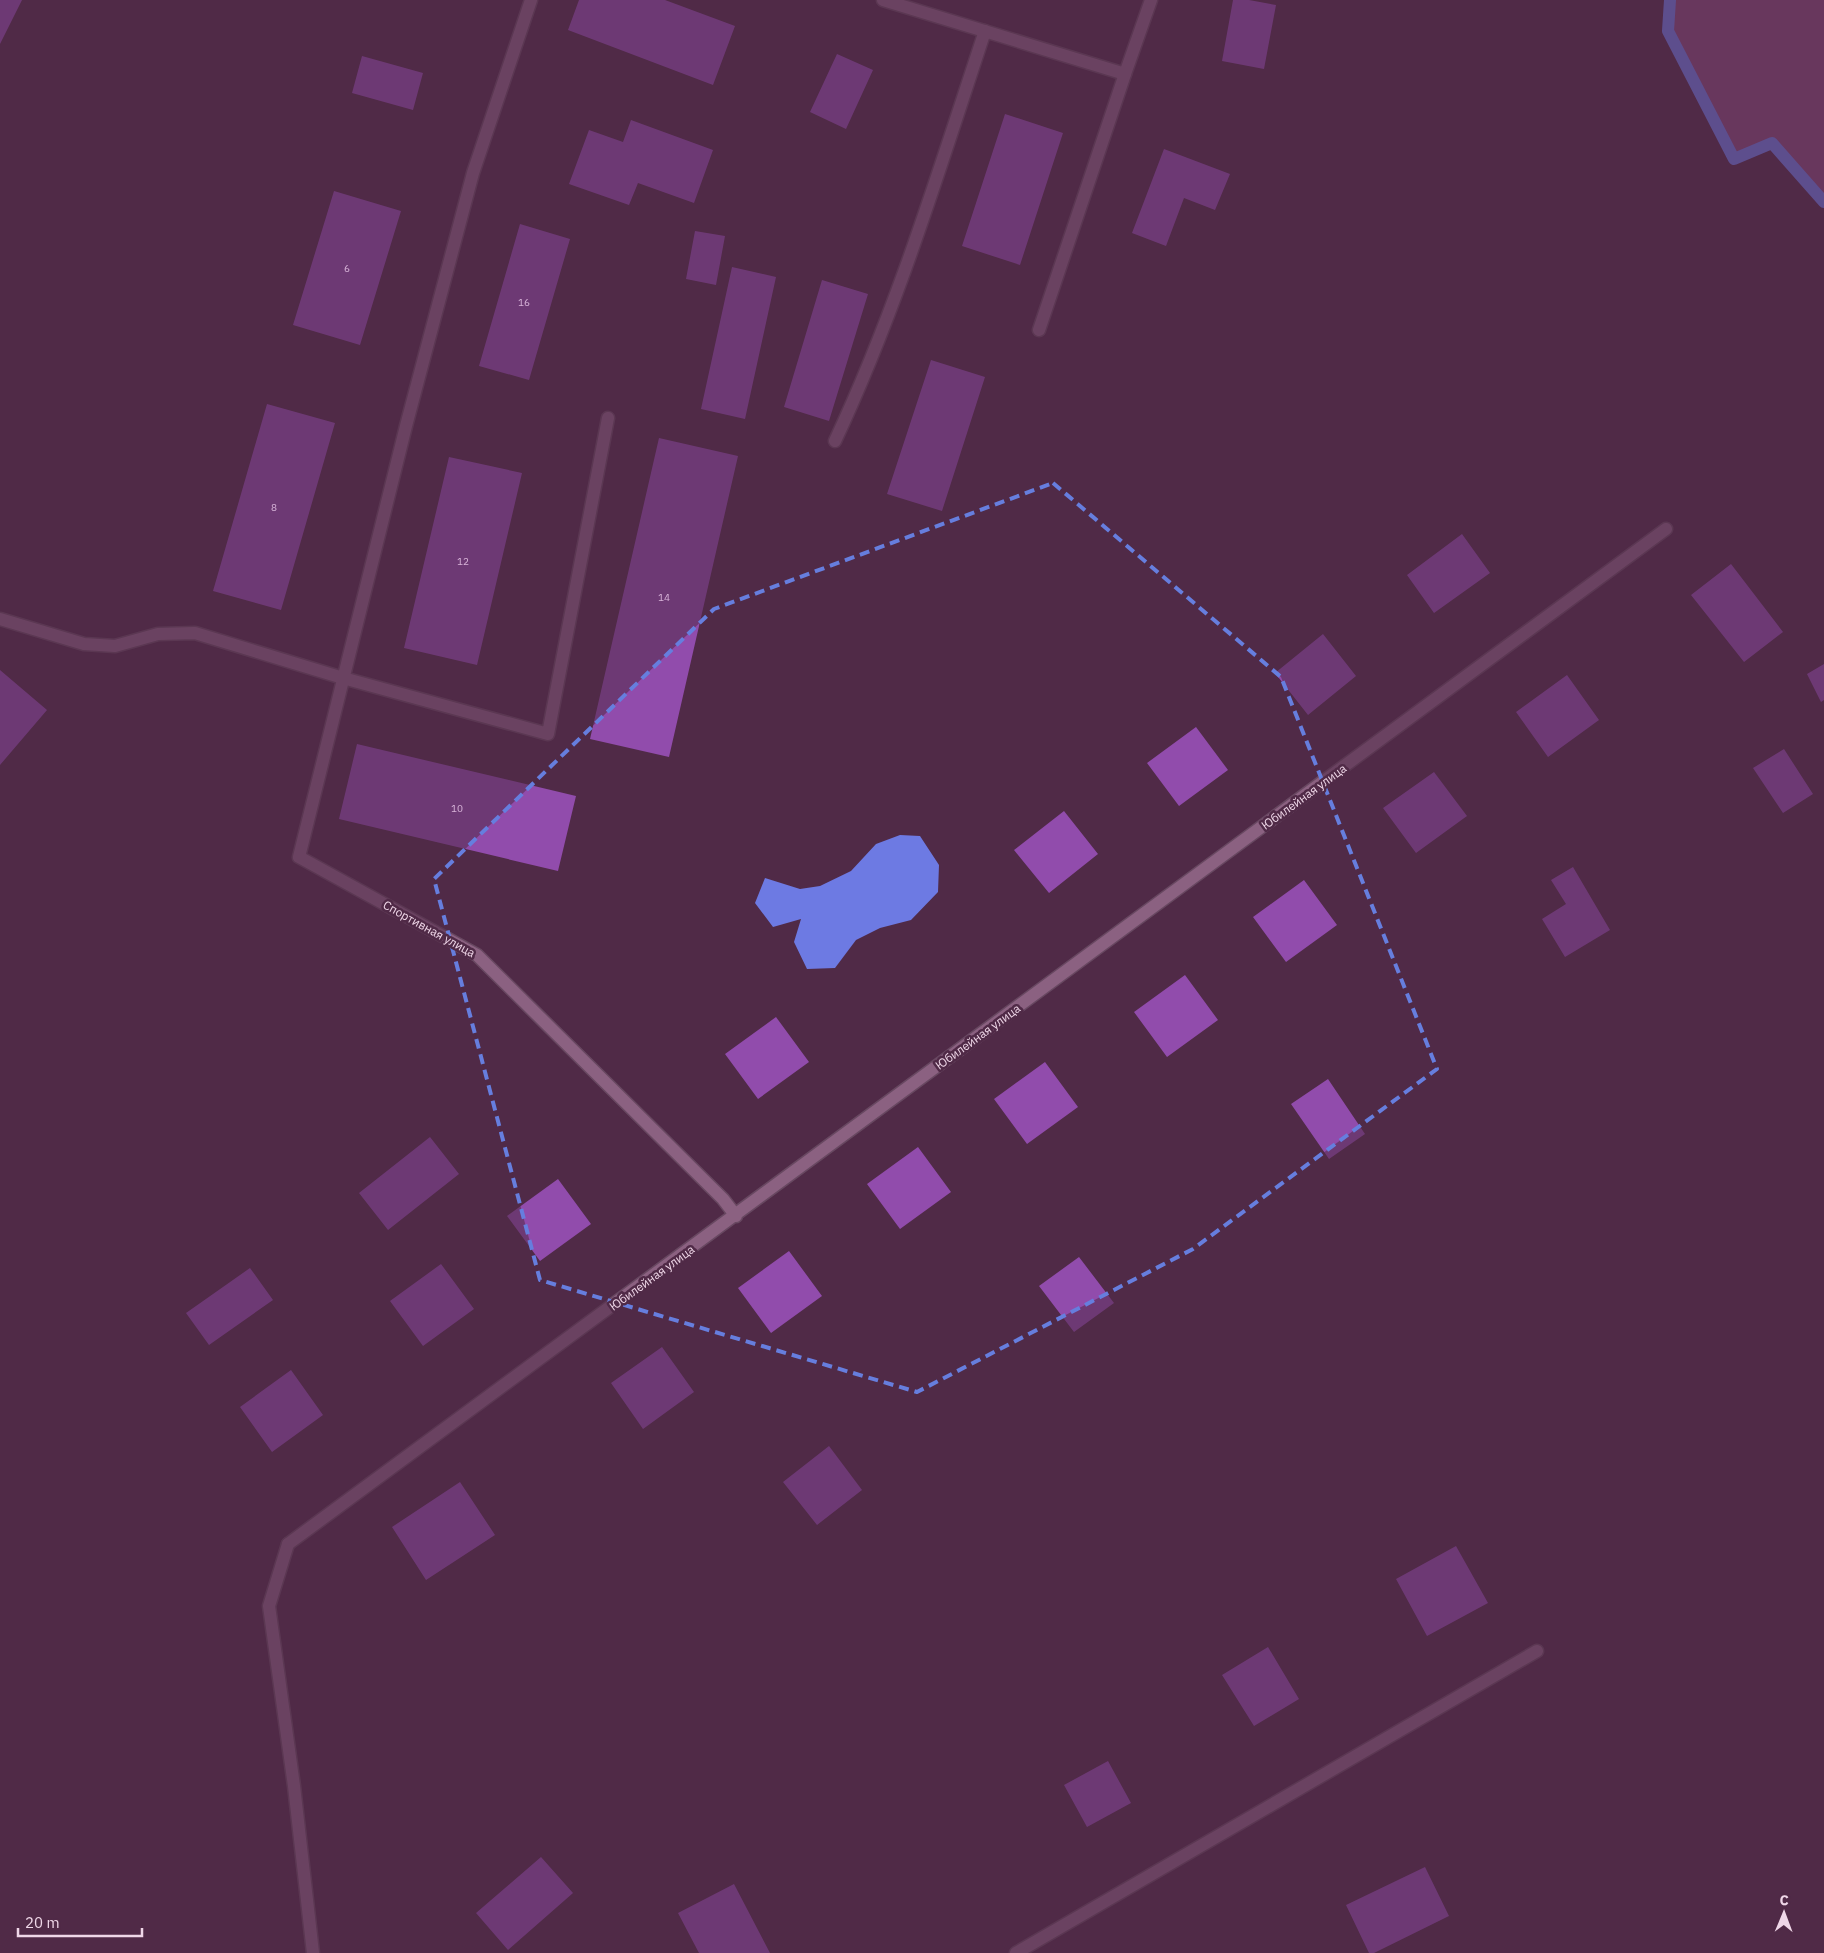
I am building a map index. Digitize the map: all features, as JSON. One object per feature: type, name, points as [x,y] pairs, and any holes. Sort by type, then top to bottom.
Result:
[{"type":"street","points":[[343,678],[472,173],[531,0]]},
{"type":"street","points":[[883,0],[1125,74]]},
{"type":"street","points":[[1039,330],[1151,0]]},
{"type":"street","points":[[835,441],[862,384],[901,283],[985,32]]},
{"type":"street","points":[[0,619],[84,644],[115,646],[158,634],[195,633],[343,678],[548,734],[608,418]]},
{"type":"street","name":"Юбилейная улица","points":[[313,1953],[294,1786],[269,1606],[288,1544],[736,1216],[1666,529]]},
{"type":"street","name":"Спортивная улица","points":[[343,678],[299,857],[477,955],[723,1199],[736,1216]]},
{"type":"street","points":[[1016,1953],[1537,1651]]},
{"type":"highlighted area","points":[[1053,483],[1281,677],[1437,1069],[1193,1249],[917,1392],[540,1280],[434,879],[714,609]]},
{"type":"shaded area","points":[[1670,0],[1824,0],[1824,202],[1772,143],[1734,159],[1668,31]]},
{"type":"water","points":[[900,835],[920,836],[939,865],[938,892],[911,920],[880,928],[856,940],[835,968],[807,969],[794,942],[801,919],[773,927],[755,903],[765,878],[800,889],[820,886],[851,871],[876,844]]},
{"type":"building","points":[[0,0],[22,0],[0,44]]},
{"type":"building","points":[[579,0],[665,0],[735,26],[713,85],[568,30]]},
{"type":"building","points":[[1233,0],[1249,0],[1276,5],[1264,69],[1222,61]]},
{"type":"building","points":[[837,54],[873,70],[846,129],[810,112]]},
{"type":"building","points":[[362,56],[423,73],[413,110],[352,93]]},
{"type":"building","points":[[1005,114],[1063,133],[1020,265],[962,246]]},
{"type":"building","points":[[631,120],[713,150],[694,203],[638,183],[629,205],[569,184],[589,130],[623,142]]},
{"type":"building","points":[[1164,149],[1230,174],[1215,210],[1184,198],[1166,246],[1132,233]]},
{"type":"building","points":[[334,191],[401,211],[360,345],[293,325]]},
{"type":"building","points":[[520,224],[570,239],[529,380],[479,366]]},
{"type":"building","points":[[695,231],[725,236],[716,285],[686,279]]},
{"type":"building","points":[[732,267],[776,277],[745,419],[701,409]]},
{"type":"building","points":[[822,280],[868,294],[829,421],[784,407]]},
{"type":"building","points":[[931,360],[985,377],[942,511],[887,494]]},
{"type":"building","points":[[267,404],[335,423],[281,610],[213,591]]},
{"type":"building","points":[[659,438],[738,456],[669,757],[590,739]]},
{"type":"building","points":[[449,457],[522,473],[477,665],[404,648]]},
{"type":"building","points":[[1462,534],[1490,573],[1434,613],[1407,575]]},
{"type":"building","points":[[1731,564],[1783,632],[1744,662],[1691,595]]},
{"type":"building","points":[[1323,634],[1356,676],[1308,715],[1275,673]]},
{"type":"building","points":[[1824,664],[1824,700],[1821,702],[1807,674]]},
{"type":"building","points":[[0,670],[47,710],[0,765]]},
{"type":"building","points":[[1567,675],[1599,720],[1548,757],[1516,712]]},
{"type":"building","points":[[1196,727],[1228,770],[1179,806],[1147,763]]},
{"type":"building","points":[[357,744],[576,796],[558,871],[339,819]]},
{"type":"building","points":[[1784,749],[1813,794],[1783,813],[1753,768]]},
{"type":"building","points":[[1434,772],[1467,816],[1416,853],[1383,808]]},
{"type":"building","points":[[1064,811],[1098,854],[1049,893],[1014,850]]},
{"type":"building","points":[[1573,867],[1610,930],[1565,957],[1542,919],[1566,904],[1551,880]]},
{"type":"building","points":[[1304,880],[1337,925],[1286,962],[1253,917]]},
{"type":"building","points":[[1185,975],[1218,1020],[1167,1057],[1134,1012]]},
{"type":"building","points":[[776,1017],[809,1062],[758,1099],[725,1054]]},
{"type":"building","points":[[1045,1062],[1078,1107],[1027,1144],[994,1099]]},
{"type":"building","points":[[1328,1079],[1365,1134],[1329,1159],[1291,1104]]},
{"type":"building","points":[[430,1137],[459,1174],[388,1230],[359,1193]]},
{"type":"building","points":[[918,1147],[951,1192],[900,1229],[867,1184]]},
{"type":"building","points":[[558,1179],[591,1224],[540,1261],[507,1216]]},
{"type":"building","points":[[789,1251],[822,1296],[771,1333],[738,1288]]},
{"type":"building","points":[[1079,1257],[1114,1303],[1074,1332],[1039,1286]]},
{"type":"building","points":[[441,1264],[474,1309],[423,1346],[390,1301]]},
{"type":"building","points":[[250,1268],[273,1300],[209,1345],[186,1313]]},
{"type":"building","points":[[662,1347],[694,1392],[643,1429],[611,1383]]},
{"type":"building","points":[[291,1370],[323,1415],[272,1452],[240,1407]]},
{"type":"building","points":[[829,1446],[862,1490],[817,1525],[783,1482]]},
{"type":"building","points":[[460,1482],[495,1535],[426,1580],[392,1527]]},
{"type":"building","points":[[1456,1546],[1488,1603],[1427,1636],[1396,1579]]},
{"type":"building","points":[[1268,1647],[1299,1699],[1254,1726],[1222,1675]]},
{"type":"building","points":[[1108,1761],[1131,1803],[1087,1827],[1064,1785]]},
{"type":"building","points":[[541,1857],[573,1893],[508,1950],[476,1913]]},
{"type":"building","points":[[1425,1867],[1449,1916],[1374,1953],[1369,1953],[1346,1905]]},
{"type":"building","points":[[734,1884],[770,1953],[699,1953],[678,1913]]},
{"type":"waterway","points":[[1670,0],[1668,31],[1734,159],[1772,143],[1824,202]]}]
